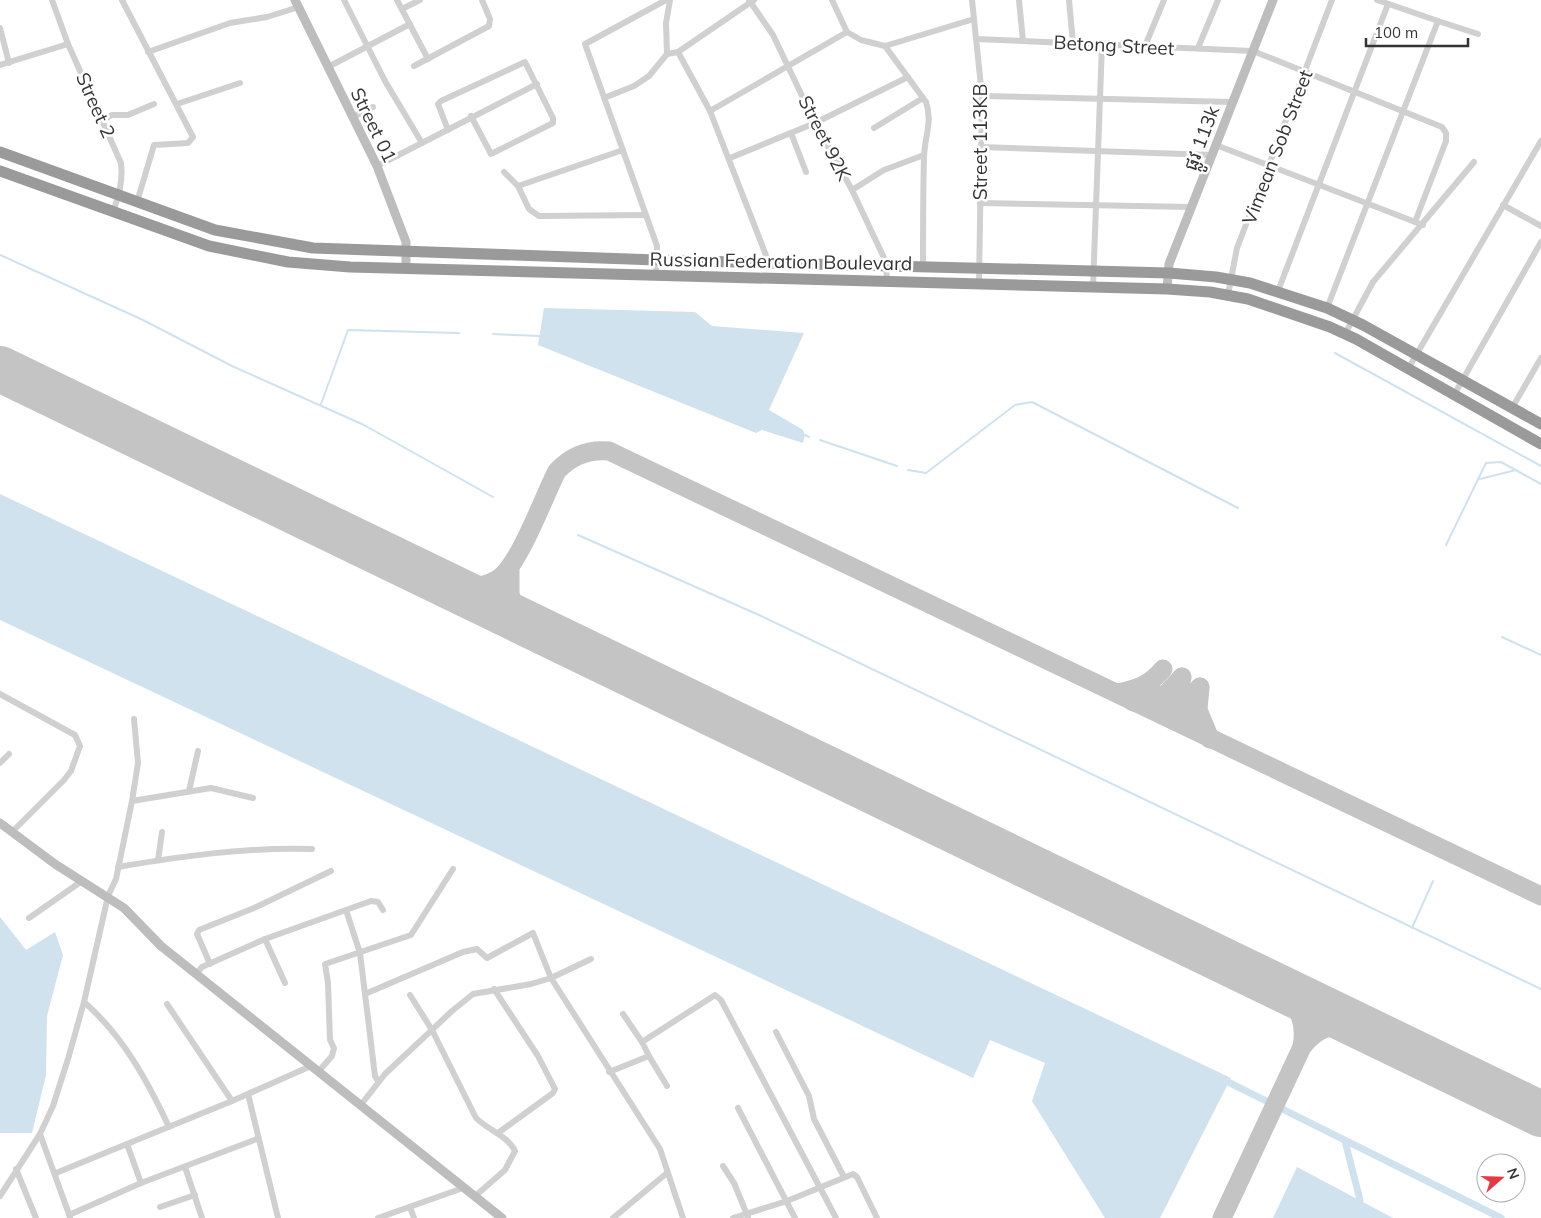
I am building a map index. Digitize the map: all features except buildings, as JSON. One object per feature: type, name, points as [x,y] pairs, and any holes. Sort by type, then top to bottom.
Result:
[{"type":"highway","name":"Russian Federation Boulevard","points":[[0,152],[215,230],[322,249],[406,253],[1169,273],[1230,279],[1278,291],[1352,319],[1541,424]]},
{"type":"highway","name":"Russian Federation Boulevard","points":[[0,171],[209,246],[308,264],[406,269],[1167,289],[1228,295],[1279,309],[1345,334],[1541,444]]},
{"type":"street","name":"Street 2","points":[[52,0],[68,44],[121,163],[123,176],[113,212]]},
{"type":"street","points":[[122,0],[193,137],[188,143],[154,145],[137,202]]},
{"type":"street","points":[[344,0],[422,144]]},
{"type":"street","points":[[398,0],[428,59]]},
{"type":"street","points":[[402,9],[420,0]]},
{"type":"street","points":[[414,66],[489,26],[491,24],[482,0]]},
{"type":"street","points":[[656,276],[657,246],[585,44],[666,0]]},
{"type":"street","points":[[604,98],[634,86],[649,76],[666,54],[666,23],[670,0]]},
{"type":"street","points":[[832,0],[847,32],[861,40],[885,46],[974,19]]},
{"type":"street","name":"Street 113KB","points":[[972,0],[982,96],[979,284]]},
{"type":"street","points":[[1019,0],[1023,41]]},
{"type":"street","points":[[1069,0],[1072,43]]},
{"type":"street","points":[[1145,46],[1164,0]]},
{"type":"street","points":[[1198,48],[1218,0]]},
{"type":"street","name":"ផ្លូវ 113k","points":[[1167,289],[1169,264],[1273,0]]},
{"type":"street","name":"Vimean Sob Street","points":[[1228,295],[1238,248],[1332,0]]},
{"type":"street","points":[[1377,0],[1478,34]]},
{"type":"street","points":[[666,54],[678,52],[751,1]]},
{"type":"street","name":"Street 92K","points":[[751,1],[773,35],[815,123],[852,190],[886,266],[887,282]]},
{"type":"street","points":[[148,52],[230,23],[267,17],[297,4]]},
{"type":"street","name":"Street 01","points":[[297,4],[377,166],[406,242],[406,269]]},
{"type":"street","points":[[1278,291],[1317,184],[1388,4]]},
{"type":"street","points":[[1327,308],[1438,21]]},
{"type":"street","points":[[328,67],[410,24]]},
{"type":"street","points":[[0,28],[9,62]]},
{"type":"street","points":[[710,111],[847,32]]},
{"type":"street","name":"Betong Street","points":[[976,39],[1252,51]]},
{"type":"street","points":[[0,65],[68,44]]},
{"type":"street","points":[[1093,287],[1102,44]]},
{"type":"street","points":[[885,46],[923,98],[929,111],[930,121],[924,156],[923,266]]},
{"type":"street","points":[[1252,51],[1305,74],[1442,127],[1446,133],[1446,141],[1415,222]]},
{"type":"street","points":[[678,52],[710,111],[730,158],[769,263]]},
{"type":"street","points":[[448,130],[438,104],[445,98],[522,62],[528,65],[553,118],[553,123],[491,154],[471,116]]},
{"type":"street","points":[[730,158],[815,123],[908,77]]},
{"type":"street","points":[[177,104],[240,83]]},
{"type":"street","points":[[377,166],[536,84]]},
{"type":"street","points":[[982,96],[1232,102]]},
{"type":"street","points":[[874,128],[923,98]]},
{"type":"street","points":[[103,120],[112,115],[128,115],[154,104]]},
{"type":"street","points":[[353,117],[373,107]]},
{"type":"street","points":[[790,133],[806,172]]},
{"type":"street","points":[[1408,369],[1541,141]]},
{"type":"street","points":[[1216,145],[1423,225]]},
{"type":"street","points":[[981,148],[1212,155]]},
{"type":"street","points":[[518,186],[623,150]]},
{"type":"street","points":[[852,190],[884,170],[924,156]]},
{"type":"street","points":[[1345,334],[1373,282],[1423,225],[1474,162]]},
{"type":"street","points":[[504,172],[518,186],[529,209],[539,216],[646,215]]},
{"type":"street","points":[[980,202],[1192,207]]},
{"type":"street","points":[[1503,205],[1541,226]]},
{"type":"street","points":[[1454,395],[1541,242]]},
{"type":"street","points":[[1512,408],[1541,358]]},
{"type":"street","points":[[0,694],[74,735],[80,746],[71,771],[64,780],[12,832]]},
{"type":"street","points":[[0,1196],[40,1134],[53,1106],[84,1002],[108,896],[116,879],[132,800],[138,763],[134,719]]},
{"type":"street","points":[[189,790],[198,751]]},
{"type":"street","points":[[0,763],[9,754]]},
{"type":"street","points":[[132,800],[211,788],[253,798]]},
{"type":"street","points":[[0,823],[124,908],[161,946],[499,1217]]},
{"type":"street","points":[[158,860],[162,832]]},
{"type":"street","points":[[118,867],[158,860],[269,848],[312,849]]},
{"type":"street","points":[[56,1173],[314,1069],[332,1056],[334,1048],[330,1040],[328,983],[325,964],[404,939],[415,932],[453,869]]},
{"type":"street","points":[[210,964],[197,934],[199,930],[254,908],[331,871]]},
{"type":"street","points":[[30,918],[82,881]]},
{"type":"street","points":[[196,974],[210,964],[265,938],[371,901],[378,902],[383,910]]},
{"type":"street","points":[[346,910],[360,953],[375,1076],[378,1081]]},
{"type":"street","points":[[365,994],[463,952],[477,949],[487,958],[533,933],[551,978],[660,1150],[683,1218]]},
{"type":"street","points":[[265,938],[285,983]]},
{"type":"street","points":[[360,1106],[378,1081],[473,994],[531,984],[551,978],[591,959]]},
{"type":"street","points":[[494,989],[538,1056],[555,1089],[553,1093],[498,1133]]},
{"type":"street","points":[[410,995],[432,1030],[476,1118],[485,1127],[498,1133],[514,1147],[515,1154],[505,1170],[474,1197]]},
{"type":"street","points":[[642,1042],[712,997],[718,997],[836,1218]]},
{"type":"street","points":[[84,1002],[112,1029],[148,1082],[169,1127]]},
{"type":"street","points":[[167,1004],[232,1101]]},
{"type":"street","points":[[623,1014],[642,1042],[667,1086]]},
{"type":"street","points":[[776,1032],[809,1096],[814,1119],[844,1177]]},
{"type":"street","points":[[609,1072],[649,1056]]},
{"type":"street","points":[[248,1094],[257,1139],[278,1218]]},
{"type":"street","points":[[738,1108],[795,1218]]},
{"type":"street","points":[[40,1134],[56,1173],[70,1216],[141,1183],[257,1139]]},
{"type":"street","points":[[127,1144],[141,1183]]},
{"type":"street","points":[[185,1166],[202,1218]]},
{"type":"street","points":[[723,1166],[734,1184],[748,1216]]},
{"type":"street","points":[[16,1169],[36,1218]]},
{"type":"street","points":[[613,1218],[667,1173]]},
{"type":"street","points":[[733,1218],[748,1216],[855,1174],[877,1218]]},
{"type":"street","points":[[378,1218],[463,1188]]},
{"type":"street","points":[[160,1207],[195,1194]]},
{"type":"street","points":[[410,1207],[414,1218]]},
{"type":"water","points":[[544,308],[695,312],[712,326],[804,333],[769,410],[803,430],[805,435],[803,443],[762,430],[756,433],[538,345]]},
{"type":"water","points":[[0,494],[1231,1078],[1160,1218],[1105,1218],[1032,1101],[1045,1063],[990,1040],[973,1078],[0,620]]},
{"type":"water","points":[[0,917],[26,950],[55,932],[63,955],[47,1016],[46,1075],[32,1133],[0,1133]]},
{"type":"water","points":[[1297,1167],[1393,1218],[1273,1218]]},
{"type":"waterway","points":[[0,255],[143,320],[232,366],[364,425],[493,497]]},
{"type":"waterway","points":[[321,404],[348,330],[459,333]]},
{"type":"waterway","points":[[493,334],[540,336]]},
{"type":"waterway","points":[[1335,353],[1541,466]]},
{"type":"waterway","points":[[908,470],[926,473],[1015,405],[1032,402],[1238,508]]},
{"type":"waterway","points":[[805,435],[809,437]]},
{"type":"waterway","points":[[820,440],[897,466]]},
{"type":"waterway","points":[[1446,545],[1486,463],[1501,462],[1541,484]]},
{"type":"waterway","points":[[1480,479],[1516,470]]},
{"type":"waterway","points":[[578,535],[759,615],[1541,989]]},
{"type":"waterway","points":[[1502,637],[1541,655]]},
{"type":"waterway","points":[[1412,928],[1433,881]]},
{"type":"waterway","points":[[1230,1083],[1501,1218]]},
{"type":"waterway","points":[[1345,1141],[1360,1200]]},
{"type":"taxiway","points":[[0,356],[22,380]]},
{"type":"taxiway","points":[[0,380],[29,384]]},
{"type":"taxiway","points":[[453,588],[476,587],[487,584],[498,579],[506,572],[522,546],[557,471],[568,461],[587,452],[609,451],[1541,896]]},
{"type":"taxiway","points":[[510,570],[510,595],[523,622]]},
{"type":"taxiway","points":[[1117,693],[1143,686],[1163,669]]},
{"type":"taxiway","points":[[1182,677],[1181,706],[1186,718],[1195,730]]},
{"type":"taxiway","points":[[1133,702],[1166,694],[1182,677]]},
{"type":"taxiway","points":[[1200,687],[1198,710],[1210,739]]},
{"type":"taxiway","points":[[1169,708],[1186,702],[1200,687]]},
{"type":"taxiway","points":[[1280,988],[1296,1008],[1302,1021],[1302,1047]]},
{"type":"taxiway","points":[[1222,1218],[1302,1047],[1320,1030],[1334,1026],[1359,1026]]},
{"type":"runway","points":[[0,369],[1541,1114]]}]
